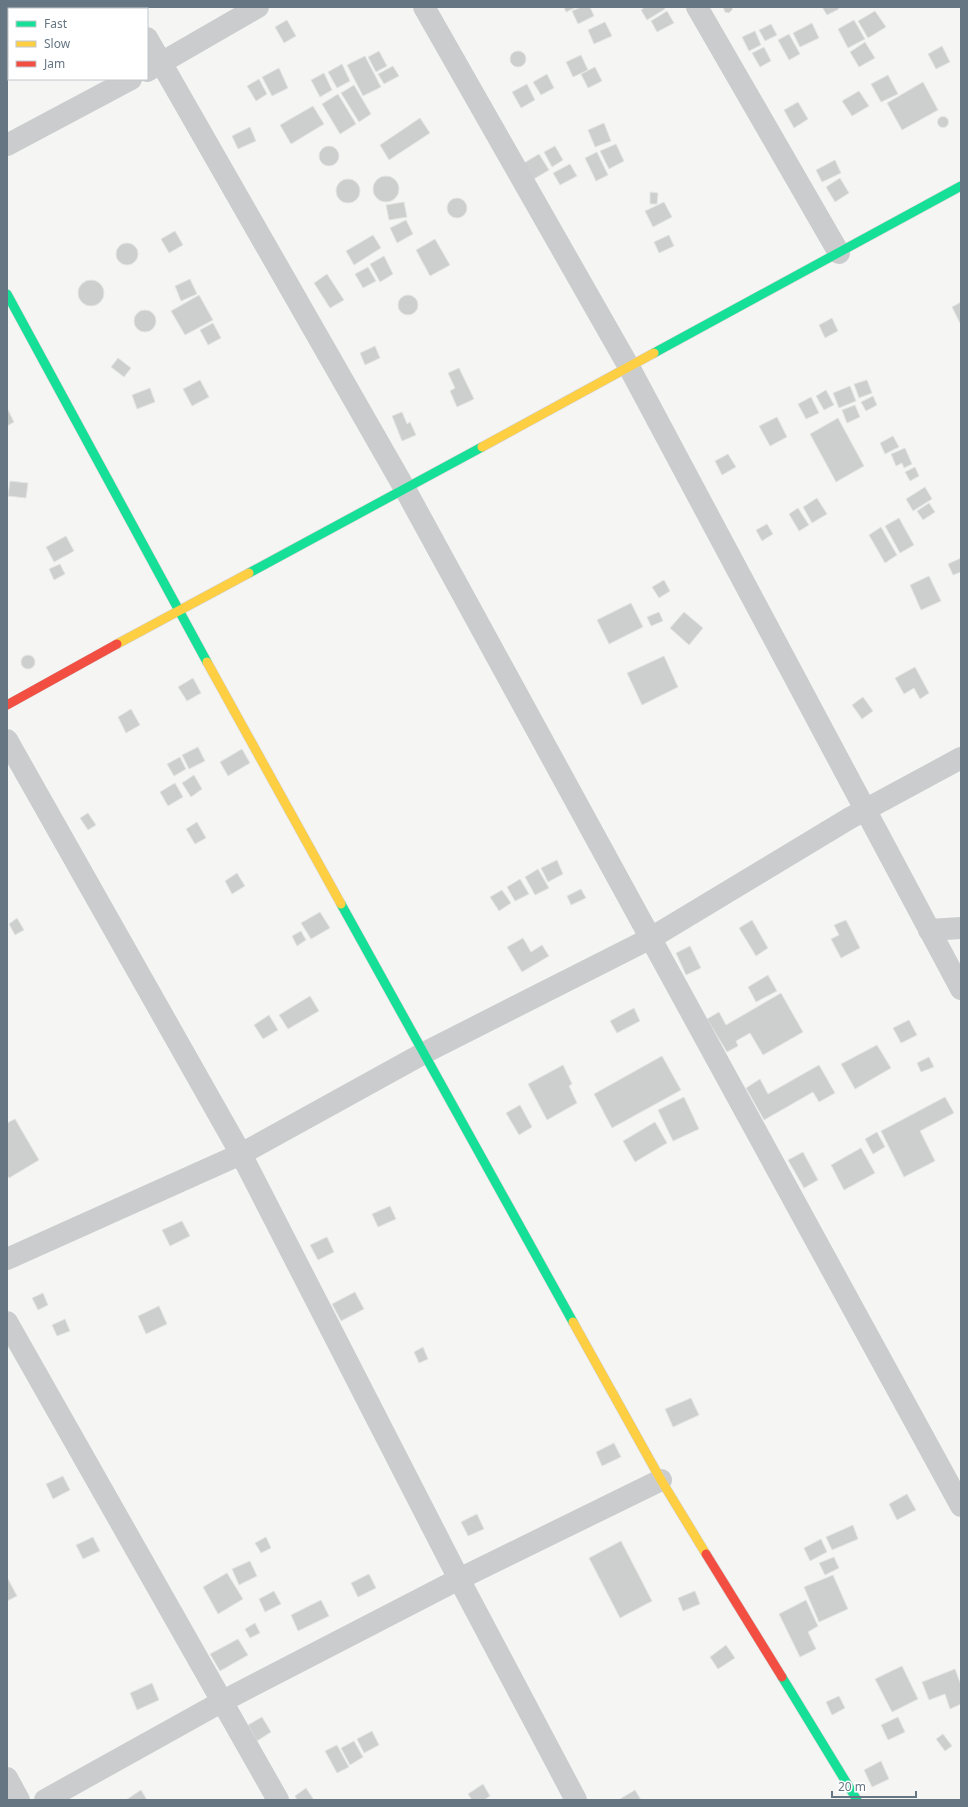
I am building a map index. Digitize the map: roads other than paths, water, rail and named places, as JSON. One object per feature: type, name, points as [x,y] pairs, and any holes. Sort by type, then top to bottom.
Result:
[{"type":"street","points":[[154,67],[258,7]]},
{"type":"street","points":[[424,7],[629,367],[961,989]]},
{"type":"street","points":[[697,7],[839,253]]},
{"type":"street","points":[[148,42],[154,67],[405,489],[961,1506]]},
{"type":"street","points":[[7,145],[129,80]]},
{"type":"street","points":[[7,705],[178,610],[299,547],[961,186]]},
{"type":"street","points":[[7,294],[178,610],[661,1480],[857,1800]]},
{"type":"street","points":[[7,740],[241,1154],[459,1579],[576,1800]]},
{"type":"street","points":[[7,1259],[241,1154],[424,1053],[651,938],[866,810],[961,758]]},
{"type":"street","points":[[929,930],[961,928]]},
{"type":"street","points":[[7,1322],[278,1800]]},
{"type":"street","points":[[45,1800],[222,1701],[459,1579],[661,1480]]},
{"type":"street","points":[[7,1778],[19,1800]]}]
